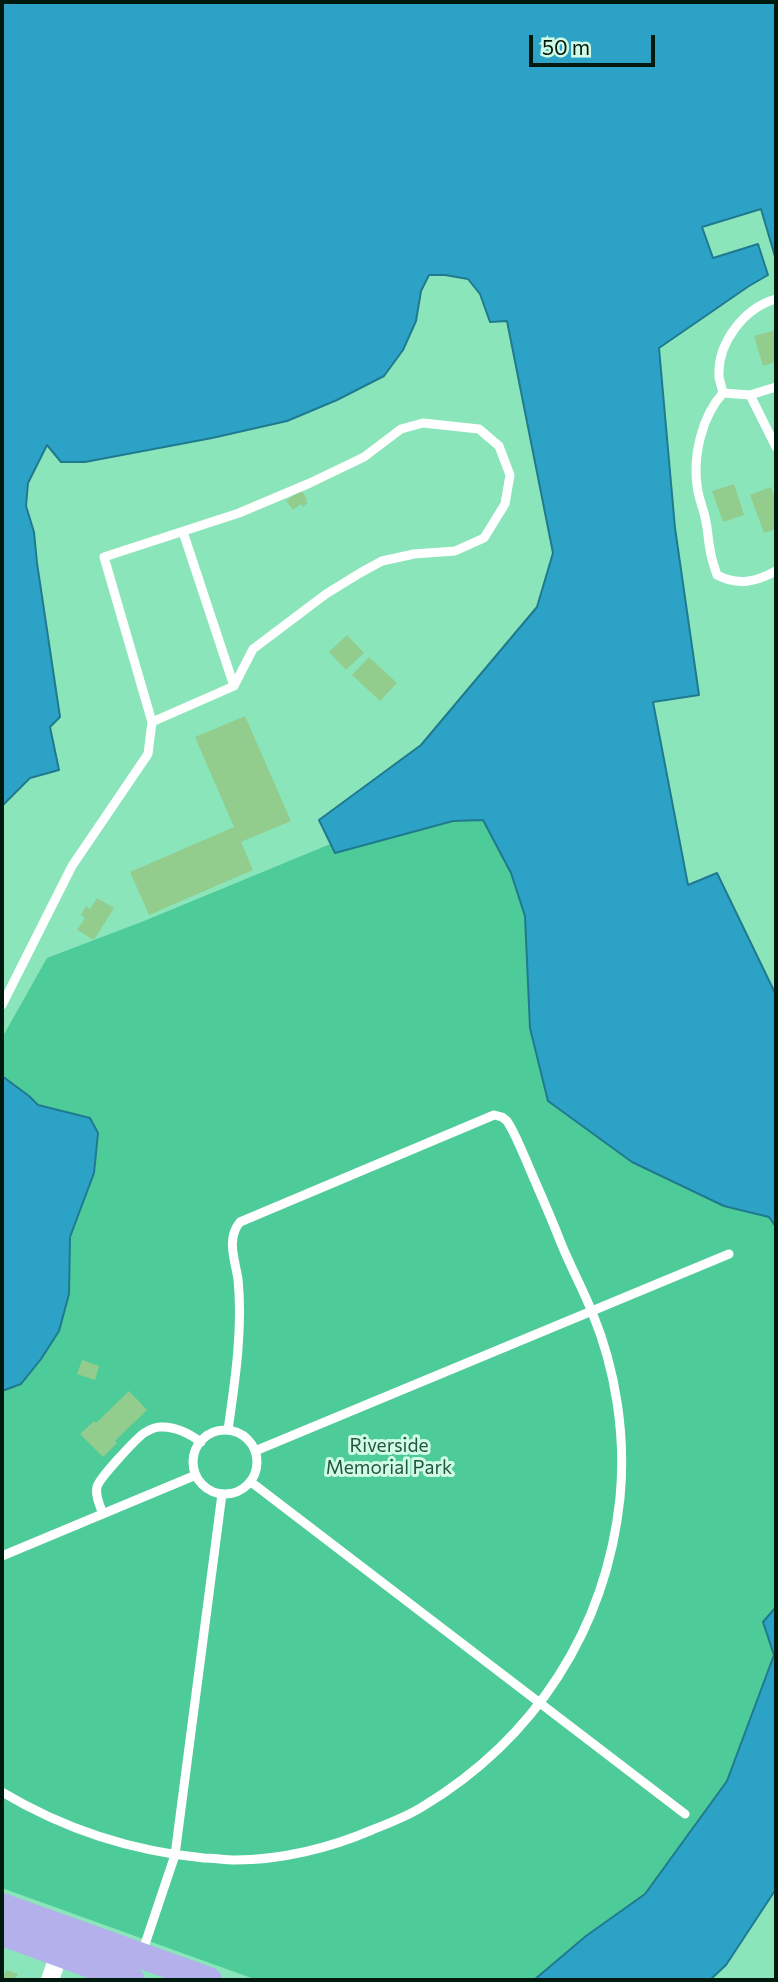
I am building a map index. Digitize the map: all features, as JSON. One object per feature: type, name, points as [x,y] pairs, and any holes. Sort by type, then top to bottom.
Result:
[{"type":"main road","points":[[2,1906],[132,1980]]},
{"type":"main road","points":[[2,1933],[141,1956],[209,1980]]},
{"type":"street","points":[[50,1980],[63,1942]]},
{"type":"lane","points":[[723,393],[719,377],[720,359],[727,339],[749,313],[767,301],[776,299]]},
{"type":"lane","points":[[776,387],[750,395],[723,393],[714,402],[698,449],[696,467],[699,496],[717,575],[730,582],[752,581],[776,571]]},
{"type":"lane","points":[[750,395],[776,447]]},
{"type":"lane","points":[[2,1004],[72,866],[148,754],[152,722],[104,557],[239,513],[310,483],[364,457],[401,429],[423,424],[479,429],[499,446],[510,475],[505,504],[484,538],[455,551],[414,554],[382,561],[360,573],[253,649],[234,686],[152,722]]},
{"type":"lane","points":[[183,531],[234,686]]},
{"type":"lane","points":[[2,1791],[64,1825],[140,1849],[235,1860],[273,1857],[320,1849],[359,1836],[423,1807],[494,1755],[541,1703],[573,1653],[591,1615],[609,1563],[620,1496],[622,1449],[608,1362],[591,1310],[510,1125],[502,1117],[494,1115],[240,1222],[232,1238],[239,1313],[236,1372],[228,1430]]},
{"type":"lane","points":[[255,1451],[729,1254]]},
{"type":"lane","points":[[103,1514],[97,1488],[102,1478],[142,1435],[159,1427],[174,1429],[201,1442]]},
{"type":"lane","points":[[228,1430],[244,1437],[255,1451],[258,1461],[251,1482],[233,1494],[222,1494],[206,1488],[196,1475],[194,1458],[201,1442],[209,1435],[228,1430]]},
{"type":"lane","points":[[2,1556],[196,1475]]},
{"type":"lane","points":[[251,1482],[685,1814]]},
{"type":"lane","points":[[141,1956],[175,1855],[222,1494]]},
{"type":"green space","name":"Riverside Memorial Park","points":[[570,745],[776,1175],[776,1738],[722,1827],[557,1980],[257,1980],[2,1888],[2,1038],[47,958],[144,921]]},
{"type":"water","points":[[2,2],[776,2],[776,260],[761,209],[702,227],[713,258],[758,244],[768,275],[659,348],[675,528],[699,695],[653,702],[688,885],[717,873],[776,995],[776,1227],[769,1217],[724,1206],[632,1162],[548,1101],[530,1028],[525,916],[511,873],[483,820],[453,821],[335,853],[319,820],[421,745],[537,607],[553,553],[507,321],[490,322],[480,294],[468,279],[429,275],[421,291],[416,321],[403,350],[384,376],[287,421],[85,462],[61,462],[47,445],[28,483],[26,506],[34,532],[60,717],[50,727],[59,770],[30,778],[2,806]]},
{"type":"water","points":[[2,1076],[38,1105],[90,1118],[98,1133],[94,1173],[70,1237],[69,1294],[59,1331],[21,1384],[2,1391]]},
{"type":"water","points":[[776,1607],[776,1889],[726,1965],[710,1980],[534,1980],[586,1936],[645,1894],[727,1781],[774,1655],[763,1622]]},
{"type":"building","points":[[776,330],[776,362],[763,366],[754,336]]},
{"type":"building","points":[[734,484],[744,515],[723,522],[712,491]]},
{"type":"building","points":[[771,487],[776,502],[776,529],[764,533],[750,495]]},
{"type":"building","points":[[301,490],[308,503],[293,510],[286,501]]},
{"type":"building","points":[[347,635],[364,653],[346,670],[329,652]]},
{"type":"building","points":[[369,657],[397,683],[380,701],[352,675]]},
{"type":"building","points":[[245,716],[291,821],[241,842],[253,870],[149,915],[130,872],[234,827],[195,737]]},
{"type":"building","points":[[97,898],[114,908],[94,940],[77,930],[85,918],[81,915],[86,906],[90,909]]},
{"type":"building","points":[[82,1360],[99,1366],[95,1380],[77,1374]]},
{"type":"building","points":[[129,1391],[147,1410],[115,1441],[117,1443],[103,1457],[80,1434],[94,1421],[96,1423]]},
{"type":"building","points":[[6,1970],[18,1974],[15,1980],[2,1980],[2,1973],[5,1974]]}]
